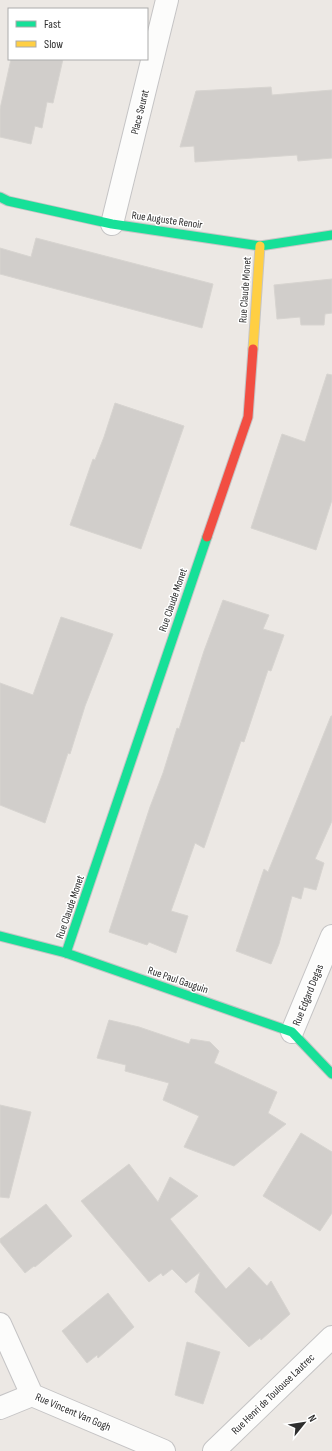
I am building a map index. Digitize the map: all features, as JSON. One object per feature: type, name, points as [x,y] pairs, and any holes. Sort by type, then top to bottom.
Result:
[{"type":"street","name":"Place Seurat","points":[[112,224],[167,0]]},
{"type":"street","name":"Rue Auguste Renoir","points":[[0,198],[112,224],[260,246],[332,235]]},
{"type":"street","name":"Rue Claude Monet","points":[[66,953],[248,417],[260,246]]},
{"type":"street","name":"Rue Paul Gauguin","points":[[0,936],[66,953],[292,1032],[332,1074]]},
{"type":"street","name":"Rue Edgard Degas","points":[[292,1032],[332,936]]},
{"type":"street","name":"Rue Vincent Van Gogh","points":[[0,1324],[32,1395],[164,1451]]},
{"type":"street","name":"Rue Henri de Toulouse Lautrec","points":[[214,1451],[332,1337]]},
{"type":"street","points":[[0,1408],[32,1395]]},
{"type":"building","points":[[11,60],[63,60],[53,103],[47,102],[42,128],[35,126],[31,144],[0,137],[0,109]]},
{"type":"building","points":[[271,87],[272,95],[332,90],[332,158],[298,161],[297,155],[195,162],[194,146],[180,147],[196,91]]},
{"type":"building","points":[[36,238],[213,284],[202,328],[0,274],[0,248],[31,257]]},
{"type":"building","points":[[332,279],[332,313],[325,314],[324,325],[301,325],[300,317],[277,319],[274,285]]},
{"type":"building","points":[[327,374],[332,375],[332,500],[316,550],[251,528],[282,434],[305,442]]},
{"type":"building","points":[[115,403],[184,426],[141,549],[70,525],[93,459],[95,460],[104,437]]},
{"type":"building","points":[[223,600],[269,615],[263,629],[284,635],[271,671],[268,670],[244,742],[241,741],[204,848],[195,843],[171,911],[188,916],[176,953],[149,942],[147,945],[109,932],[177,728],[179,729],[204,651]]},
{"type":"building","points":[[61,617],[113,634],[85,706],[70,754],[68,753],[45,823],[0,805],[0,683],[33,695]]},
{"type":"building","points":[[331,716],[332,821],[315,859],[324,863],[316,890],[304,887],[301,899],[292,896],[279,944],[271,964],[236,951],[264,869],[268,872]]},
{"type":"building","points":[[109,1020],[139,1027],[189,1044],[191,1039],[210,1042],[219,1051],[214,1063],[277,1092],[268,1113],[286,1124],[234,1166],[184,1147],[199,1116],[163,1100],[169,1083],[125,1071],[126,1065],[97,1058]]},
{"type":"building","points":[[0,1105],[31,1112],[9,1198],[0,1197]]},
{"type":"building","points":[[301,1133],[332,1152],[332,1213],[320,1231],[263,1196]]},
{"type":"building","points":[[129,1164],[158,1202],[170,1177],[198,1196],[170,1219],[226,1289],[249,1267],[267,1286],[271,1281],[290,1314],[261,1340],[260,1338],[249,1347],[195,1292],[200,1272],[186,1283],[172,1269],[163,1276],[161,1273],[149,1282],[81,1201]]},
{"type":"building","points":[[46,1204],[72,1236],[35,1267],[34,1266],[25,1273],[0,1242],[0,1239]]},
{"type":"building","points":[[108,1293],[134,1327],[98,1358],[97,1355],[87,1363],[62,1331]]},
{"type":"building","points":[[187,1342],[220,1352],[203,1404],[175,1395]]},
{"type":"traffic: fast","points":[[0,197],[8,201],[112,224],[260,246],[332,235]]},
{"type":"traffic: fast","points":[[66,953],[207,537]]},
{"type":"traffic: fast","points":[[0,936],[66,953],[292,1032],[332,1074]]},
{"type":"traffic: slow","points":[[253,349],[260,246]]},
{"type":"traffic: jam","points":[[207,537],[248,417],[253,349]]}]
